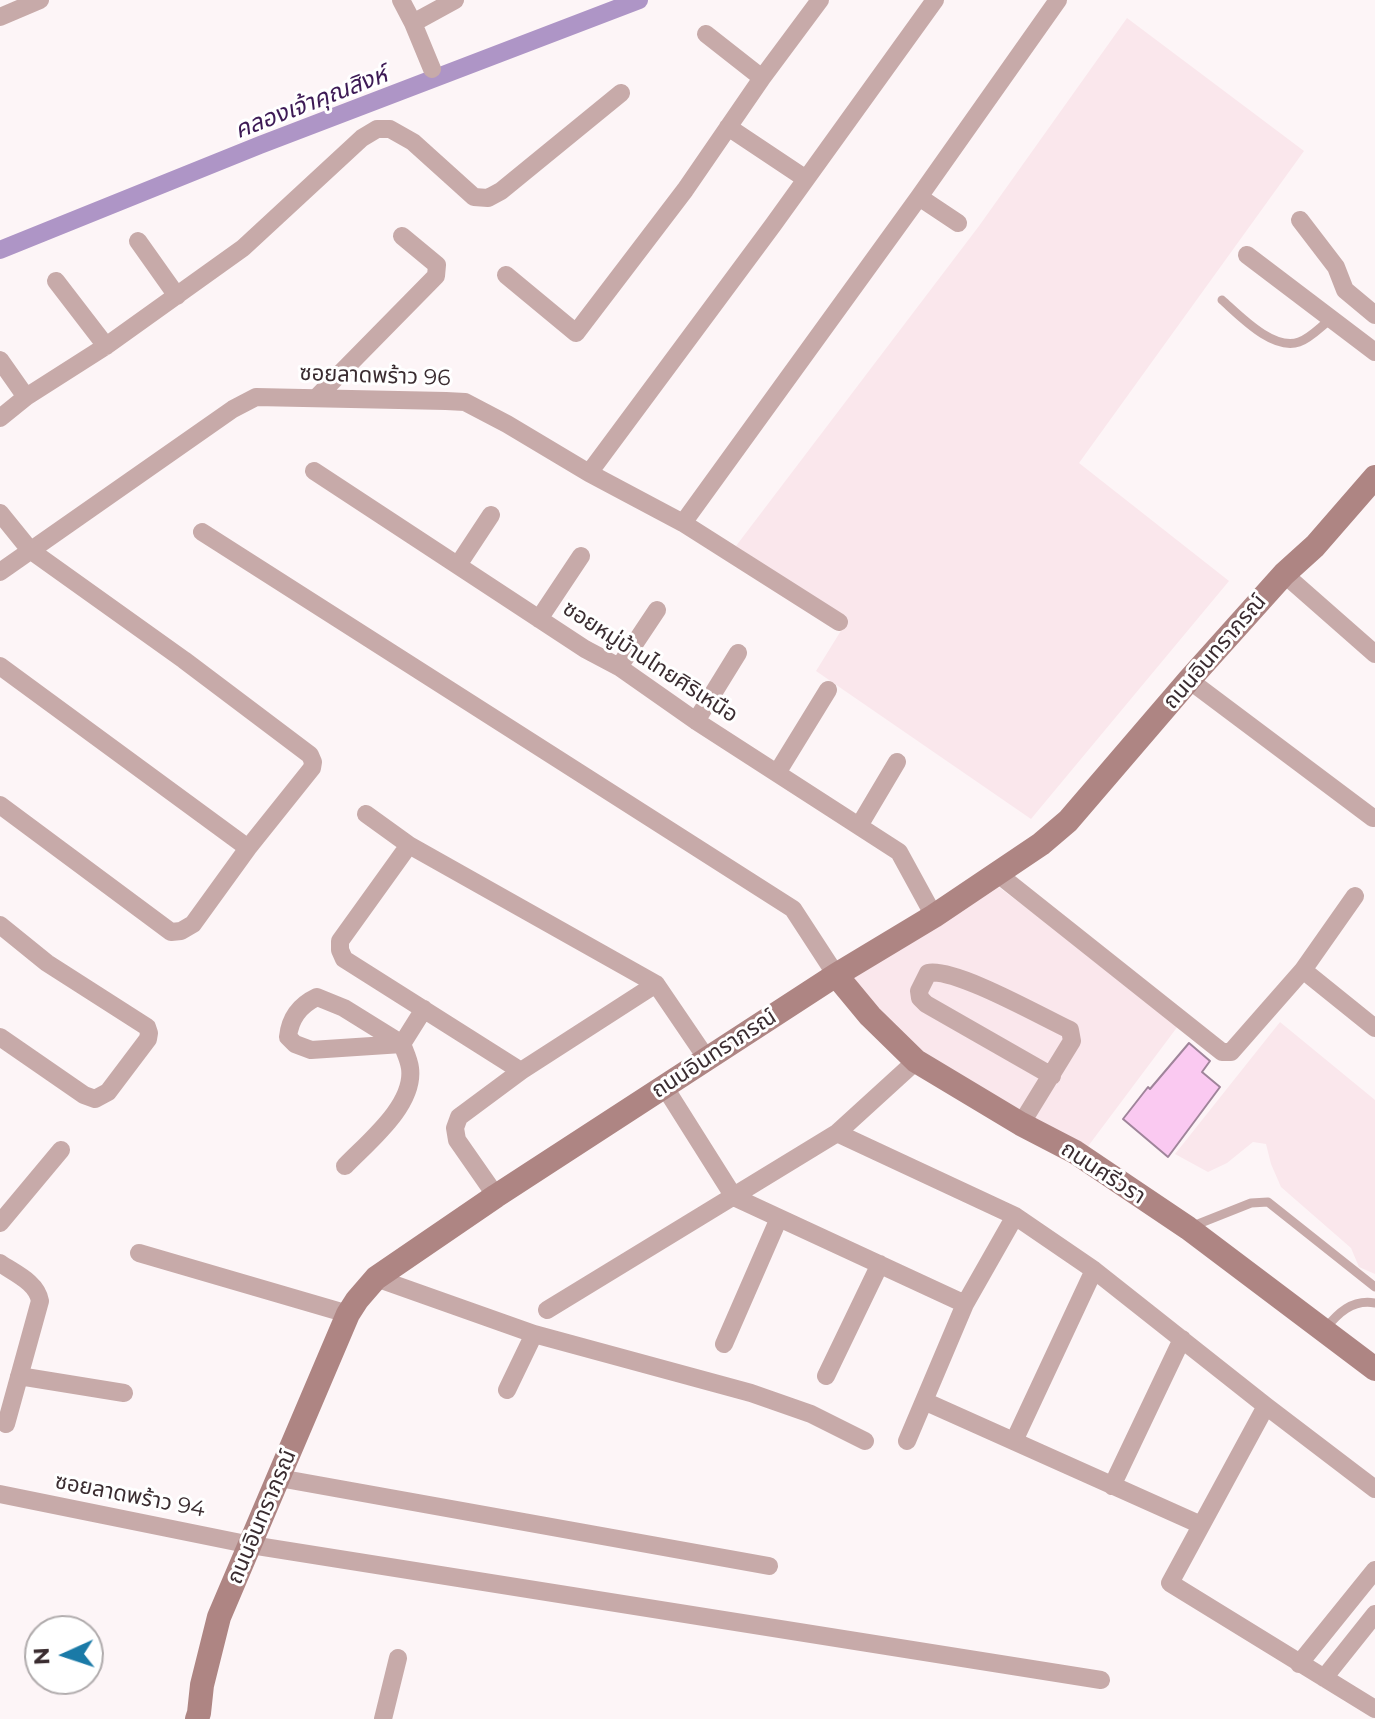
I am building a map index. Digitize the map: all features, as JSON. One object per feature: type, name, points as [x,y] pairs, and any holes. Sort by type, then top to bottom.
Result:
[{"type":"street","points":[[0,17],[40,0]]},
{"type":"street","points":[[401,0],[432,69]]},
{"type":"street","points":[[413,23],[455,0]]},
{"type":"street","points":[[506,275],[576,333],[685,190],[820,0]]},
{"type":"street","points":[[589,473],[935,0]]},
{"type":"street","points":[[683,523],[1058,0]]},
{"type":"street","points":[[706,34],[762,78]]},
{"type":"street","points":[[0,418],[243,248],[362,138],[377,129],[390,129],[413,142],[474,197],[488,198],[501,191],[621,93]]},
{"type":"street","points":[[728,127],[806,179]]},
{"type":"street","points":[[919,197],[958,223]]},
{"type":"street","points":[[1300,220],[1336,267],[1345,290],[1375,315]]},
{"type":"street","points":[[317,397],[436,276],[437,265],[402,236]]},
{"type":"street","points":[[138,241],[177,296]]},
{"type":"street","points":[[1247,255],[1375,352]]},
{"type":"street","points":[[56,281],[106,346]]},
{"type":"street","points":[[0,360],[26,397]]},
{"type":"street","name":"ซอยลาดพร้าว 96","points":[[0,572],[233,409],[256,397],[465,402],[683,523],[839,622]]},
{"type":"street","name":"ซอยหมู่บ้านไทยศิริเหนือ","points":[[314,471],[899,852],[934,916]]},
{"type":"street","name":"ถนนอินทราภรณ์","points":[[197,1719],[219,1617],[348,1314],[376,1278],[664,1086],[934,916],[1041,844],[1068,821],[1189,680],[1375,477]]},
{"type":"street","points":[[0,513],[30,550],[184,660],[310,755],[313,762],[312,768],[193,924],[181,931],[171,932],[0,805]]},
{"type":"street","points":[[458,565],[491,515]]},
{"type":"street","points":[[202,532],[793,909],[836,975]]},
{"type":"street","points":[[539,619],[581,556]]},
{"type":"street","points":[[1284,574],[1375,654]]},
{"type":"street","points":[[619,667],[657,610]]},
{"type":"street","points":[[696,721],[738,653]]},
{"type":"street","points":[[0,666],[248,848]]},
{"type":"street","points":[[1189,680],[1373,818]]},
{"type":"street","points":[[777,773],[828,690]]},
{"type":"street","points":[[859,826],[897,762]]},
{"type":"street","points":[[366,814],[409,845],[656,984],[707,1059]]},
{"type":"street","points":[[409,845],[340,941],[344,959],[521,1071]]},
{"type":"street","points":[[998,874],[1222,1052],[1231,1052],[1303,970],[1355,896]]},
{"type":"street","points":[[0,925],[47,963],[147,1027],[149,1033],[148,1039],[108,1092],[95,1099],[84,1095],[0,1037]]},
{"type":"street","points":[[1303,970],[1375,1028]]},
{"type":"street","points":[[1021,1124],[1052,1076],[1072,1041],[1070,1030],[965,980],[942,972],[928,973],[919,991],[920,998],[926,1004],[1052,1076]]},
{"type":"street","name":"ถนนศรีวรา","points":[[836,975],[870,1016],[916,1061],[1021,1124],[1075,1152],[1188,1228],[1375,1369]]},
{"type":"street","points":[[496,1196],[457,1140],[455,1128],[459,1117],[521,1071],[656,984]]},
{"type":"street","points":[[345,1166],[399,1109],[408,1089],[410,1070],[402,1044],[344,1008],[317,997],[298,1011],[289,1026],[288,1037],[295,1044],[311,1050],[402,1044]]},
{"type":"street","points":[[402,1044],[424,1009]]},
{"type":"street","points":[[547,1310],[837,1133],[916,1061]]},
{"type":"street","points":[[664,1086],[734,1197],[965,1304]]},
{"type":"street","points":[[837,1133],[1015,1216],[1094,1270],[1375,1489]]},
{"type":"street","points":[[0,1223],[61,1150]]},
{"type":"street","points":[[907,1441],[965,1304],[1015,1216]]},
{"type":"street","points":[[724,1344],[779,1218]]},
{"type":"street","points":[[139,1253],[348,1314]]},
{"type":"street","points":[[0,1263],[32,1285],[39,1293],[40,1301],[6,1424]]},
{"type":"street","points":[[826,1376],[880,1264]]},
{"type":"street","points":[[1014,1441],[1094,1270]]},
{"type":"street","points":[[376,1278],[534,1334],[751,1393],[811,1414],[865,1441]]},
{"type":"street","points":[[507,1390],[534,1334]]},
{"type":"street","points":[[1112,1486],[1182,1339]]},
{"type":"street","points":[[19,1376],[124,1393]]},
{"type":"street","points":[[924,1401],[1201,1525]]},
{"type":"street","points":[[1266,1406],[1170,1583],[1375,1709]]},
{"type":"street","points":[[279,1478],[769,1566]]},
{"type":"street","name":"ซอยลาดพร้าว 94","points":[[0,1494],[251,1545],[1101,1680]]},
{"type":"street","points":[[1299,1664],[1375,1570]]},
{"type":"street","points":[[1324,1678],[1375,1614]]},
{"type":"street","points":[[383,1719],[398,1658]]},
{"type":"lane","points":[[1222,300],[1253,327],[1277,341],[1303,341],[1331,319]]},
{"type":"lane","points":[[1188,1228],[1251,1203],[1268,1202],[1375,1287]]},
{"type":"lane","points":[[1324,1330],[1337,1313],[1350,1305],[1366,1301],[1375,1303]]},
{"type":"shaded area","points":[[1127,18],[1304,151],[1079,463],[1229,581],[1031,819],[816,671],[847,621],[736,546],[979,226]]},
{"type":"shaded area","points":[[989,880],[1181,1022],[1083,1153],[896,1054],[834,976]]},
{"type":"shaded area","points":[[1280,1022],[1375,1100],[1375,1274],[1359,1267],[1351,1248],[1281,1187],[1266,1144],[1253,1142],[1227,1163],[1208,1172],[1175,1154]]},
{"type":"building","points":[[1189,1043],[1210,1061],[1202,1072],[1220,1087],[1168,1157],[1123,1119]]},
{"type":"waterway","name":"คลองเจ้าคุณสิงห์","points":[[0,250],[260,145],[639,0]]}]
